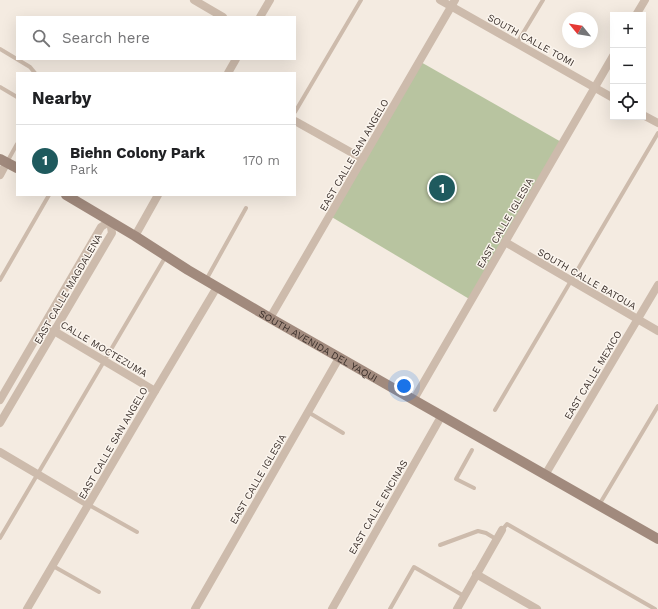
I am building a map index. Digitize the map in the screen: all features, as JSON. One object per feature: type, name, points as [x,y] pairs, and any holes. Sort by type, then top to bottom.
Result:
[{"type":"street","points":[[194,0],[221,16]]},
{"type":"street","points":[[261,16],[270,0]]},
{"type":"street","name":"SOUTH CALLE TOMI","points":[[440,0],[453,3],[517,43],[610,96]]},
{"type":"street","points":[[638,12],[645,0]]},
{"type":"street","name":"EAST CALLE SAN ANGELO","points":[[270,318],[453,3]]},
{"type":"street","points":[[229,72],[235,60]]},
{"type":"street","name":"EAST CALLE IGLESIA","points":[[414,399],[610,61]]},
{"type":"street","points":[[646,117],[658,123]]},
{"type":"street","points":[[296,122],[363,160]]},
{"type":"street","points":[[0,174],[3,161],[16,168]]},
{"type":"street","name":"SOUTH AVENIDA DEL YAQUI","points":[[68,196],[270,318],[658,539]]},
{"type":"street","points":[[135,236],[157,196]]},
{"type":"street","name":"EAST CALLE MAGDALENA","points":[[0,400],[101,228],[110,221],[112,233],[0,423]]},
{"type":"street","name":"SOUTH CALLE BATOUA","points":[[506,242],[658,331]]},
{"type":"street","name":"EAST CALLE MEXICO","points":[[545,475],[658,285]]},
{"type":"street","name":"EAST CALLE SAN ANGELO","points":[[27,609],[154,390],[217,287]]},
{"type":"street","name":"CALLE MOCTEZUMA","points":[[44,325],[154,390]]},
{"type":"street","name":"EAST CALLE IGLESIA","points":[[195,609],[339,358]]},
{"type":"street","name":"EAST CALLE ENCINAS","points":[[332,609],[442,415]]},
{"type":"street","points":[[0,452],[88,504]]},
{"type":"street","points":[[457,609],[502,530]]},
{"type":"street","points":[[476,574],[537,609]]},
{"type":"lane","points":[[296,110],[361,0]]},
{"type":"lane","points":[[517,43],[543,0]]},
{"type":"lane","points":[[0,50],[16,59]]},
{"type":"lane","points":[[18,60],[30,67],[35,72]]},
{"type":"lane","points":[[0,87],[16,96]]},
{"type":"lane","points":[[495,410],[658,133]]},
{"type":"lane","points":[[3,161],[16,145]]},
{"type":"lane","points":[[0,280],[48,196]]},
{"type":"lane","points":[[206,280],[246,208]]},
{"type":"lane","points":[[0,538],[166,256]]},
{"type":"lane","points":[[599,505],[658,406]]},
{"type":"lane","points":[[308,412],[343,433]]},
{"type":"lane","points":[[472,450],[456,479],[474,488]]},
{"type":"lane","points":[[88,504],[137,532]]},
{"type":"lane","points":[[502,530],[507,524],[655,609]]},
{"type":"lane","points":[[440,545],[478,531],[486,533],[496,539]]},
{"type":"lane","points":[[52,566],[99,592]]},
{"type":"lane","points":[[390,609],[414,567],[464,596]]},
{"type":"green space","points":[[419,61],[563,143],[471,300],[330,216]]},
{"type":"place","name":"Biehn Colony Park","points":[[442,188]]}]
